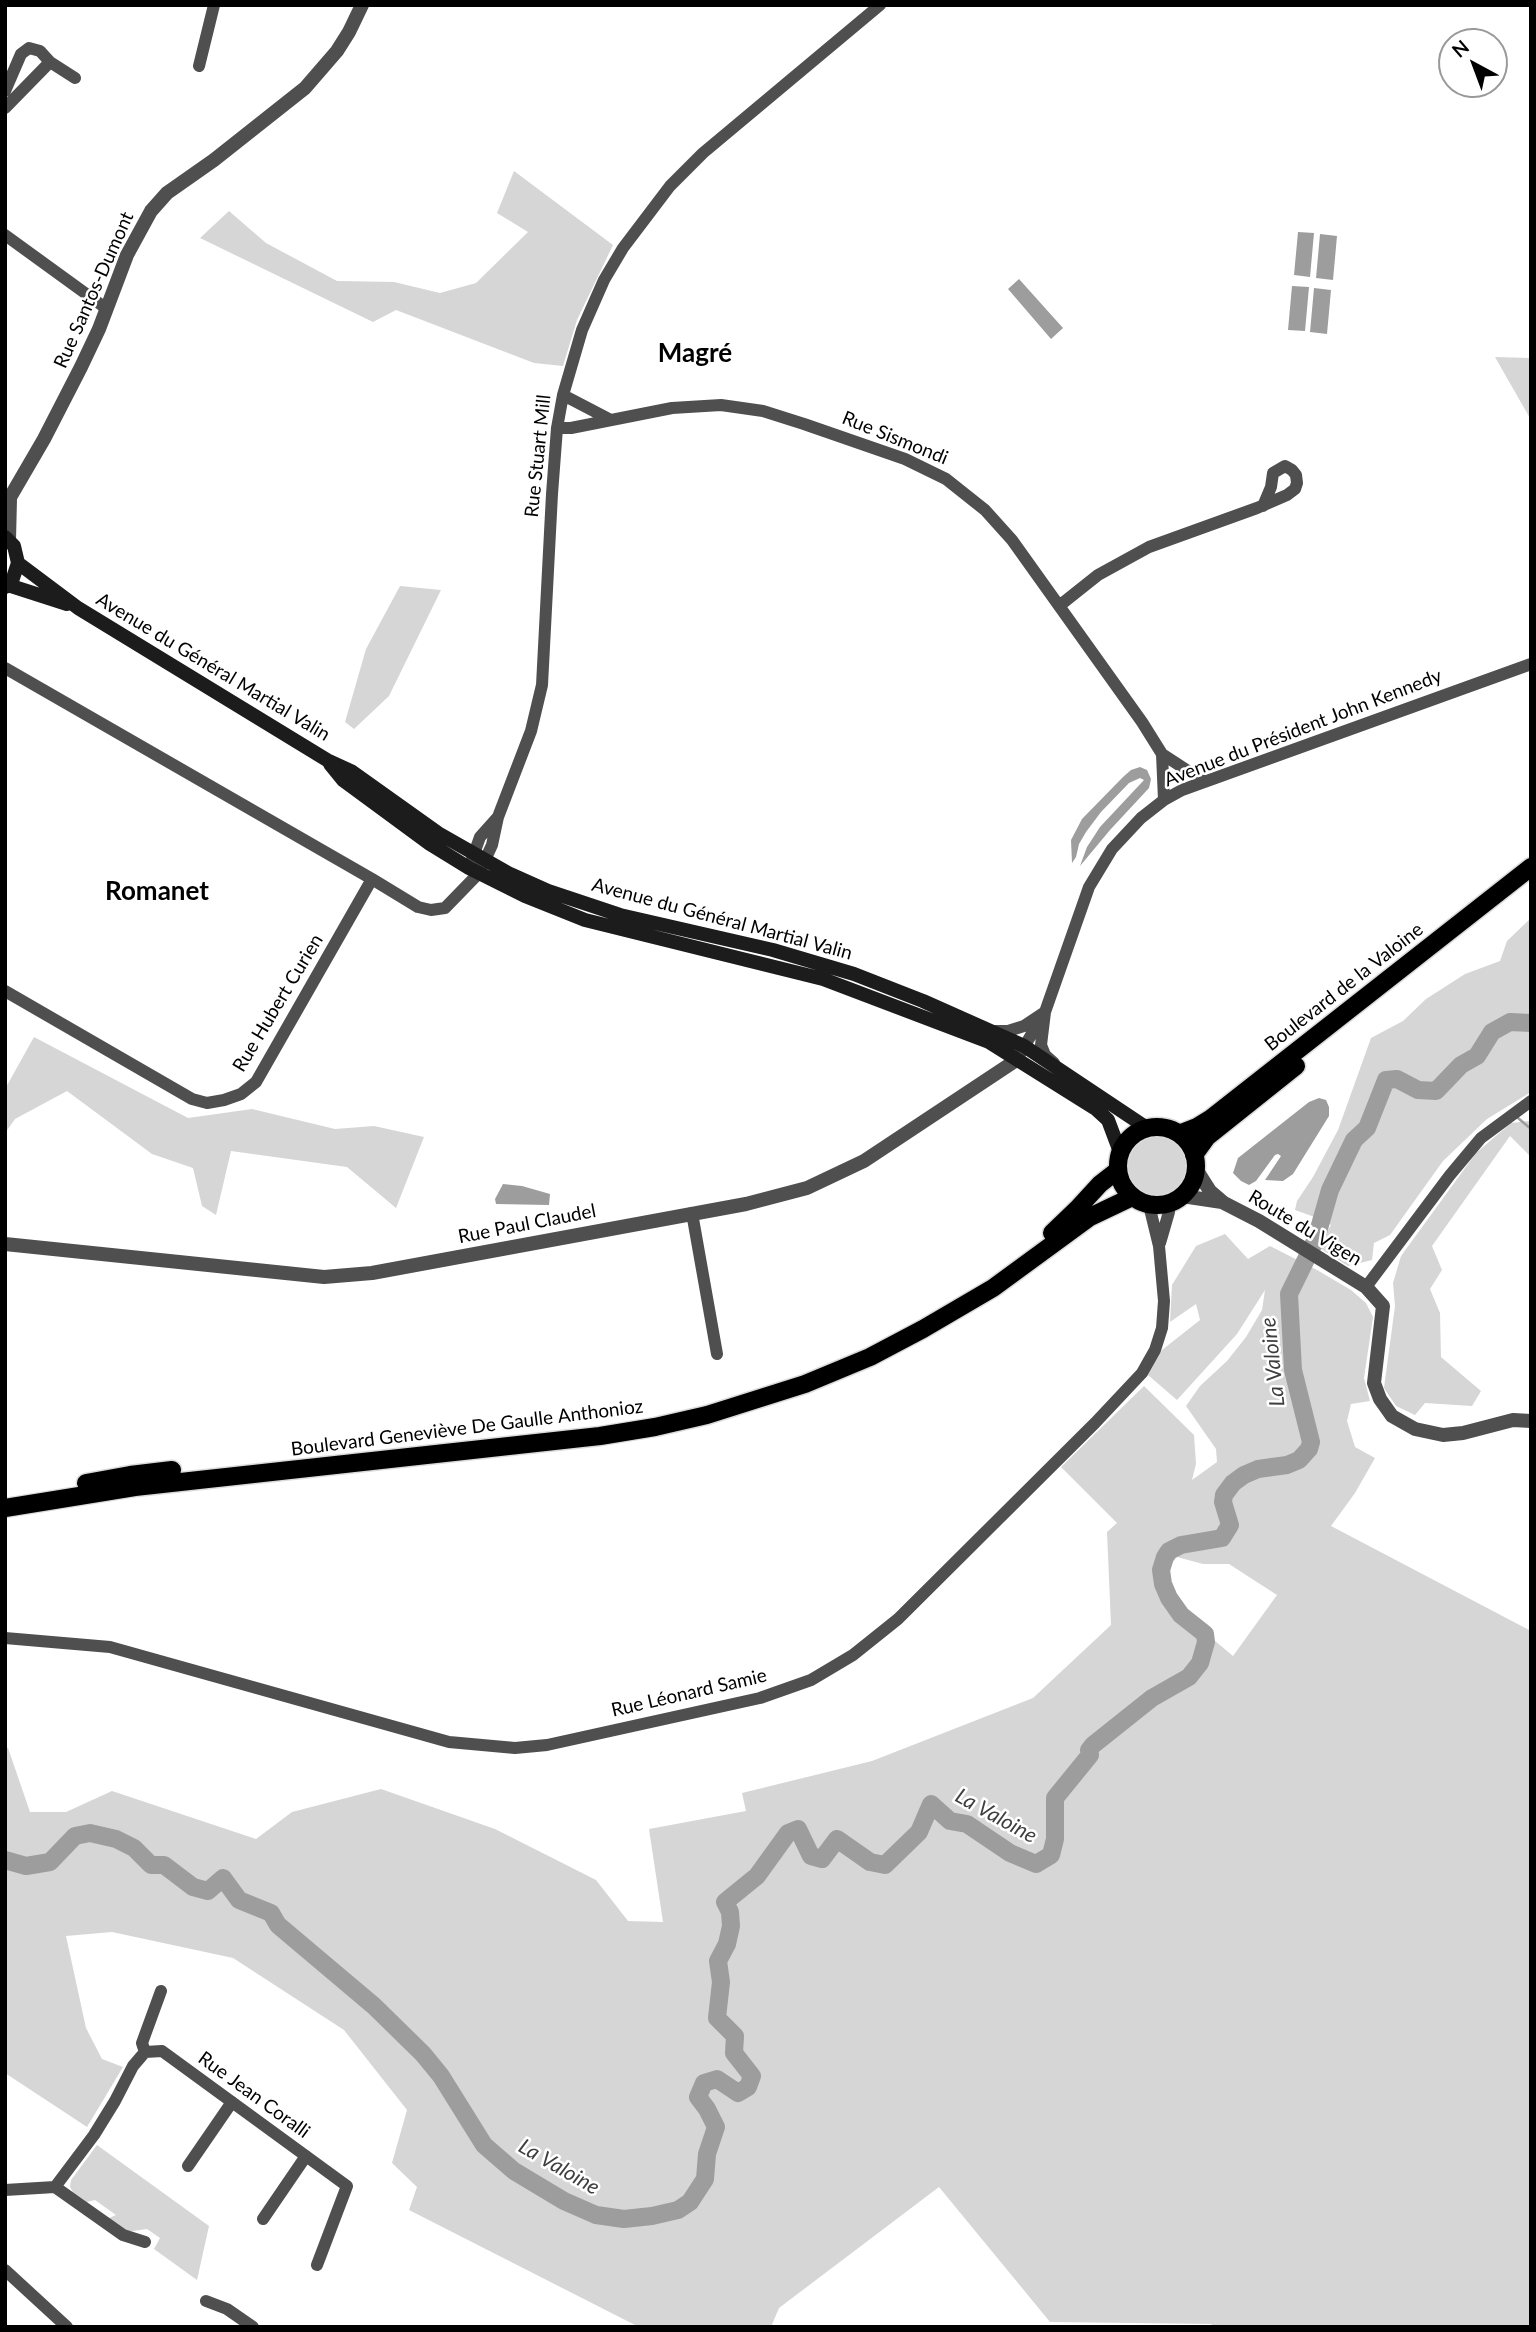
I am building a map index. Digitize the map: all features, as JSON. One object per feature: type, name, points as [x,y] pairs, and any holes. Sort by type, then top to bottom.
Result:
[{"type":"main road","points":[[7,539],[14,546],[18,563],[7,586]]},
{"type":"main road","name":"Avenue du Général Martial Valin","points":[[18,563],[78,608],[327,760],[343,780],[430,844],[525,896],[585,920],[823,979],[989,1042],[1024,1051],[1108,1120],[1119,1161]]},
{"type":"main road","name":"Avenue du Général Martial Valin","points":[[7,586],[78,608]]},
{"type":"main road","name":"Boulevard de la Valoine","points":[[1179,1134],[1210,1119],[1531,867]]},
{"type":"main road","name":"Avenue du Général Martial Valin","points":[[475,868],[620,915],[774,950],[853,974],[993,1031],[1064,1072],[1147,1128]]},
{"type":"main road","name":"Boulevard de la Valoine","points":[[1195,1163],[1207,1137],[1531,881]]},
{"type":"main road","points":[[1147,1128],[1166,1128],[1179,1134],[1188,1143],[1195,1163],[1190,1186],[1175,1200],[1149,1205],[1132,1197],[1122,1185],[1119,1161],[1129,1138],[1147,1128]]},
{"type":"main road","name":"Boulevard Geneviève De Gaulle Anthonioz","points":[[5,1497],[130,1475],[598,1427],[732,1398],[835,1362],[935,1311],[986,1281],[1041,1243],[1077,1209],[1119,1161]]},
{"type":"main road","name":"Boulevard Geneviève De Gaulle Anthonioz","points":[[5,1508],[135,1487],[600,1436],[706,1415],[805,1384],[870,1357],[993,1288],[1090,1217],[1132,1197]]},
{"type":"street","points":[[199,66],[214,5]]},
{"type":"street","name":"Rue Santos-Dumont","points":[[7,539],[7,502],[76,376],[107,309],[127,255],[151,211],[167,193],[214,160],[305,88],[337,51],[362,5]]},
{"type":"street","name":"Rue Stuart Mill","points":[[475,868],[480,837],[498,817],[529,739],[542,685],[557,428],[563,395],[582,330],[604,280],[630,237],[670,186],[703,153],[880,5]]},
{"type":"street","points":[[5,91],[21,54],[29,48],[40,51],[50,62],[75,78]]},
{"type":"street","points":[[5,108],[50,62]]},
{"type":"street","points":[[5,236],[107,309]]},
{"type":"street","points":[[563,395],[609,419]]},
{"type":"street","name":"Rue Sismondi","points":[[557,428],[571,428],[672,408],[721,405],[764,411],[905,460],[946,479],[985,510],[1012,540],[1162,754],[1205,782]]},
{"type":"street","points":[[1059,606],[1098,575],[1149,547],[1262,506]]},
{"type":"street","name":"Avenue du Président John Kennedy","points":[[1024,1051],[1041,1032],[1045,1012],[1089,887],[1112,849],[1141,818],[1164,800],[1182,790],[1531,664]]},
{"type":"street","points":[[5,668],[418,907],[431,910],[445,908],[459,896],[475,868]]},
{"type":"street","name":"Rue Sismondi","points":[[1162,754],[1164,800]]},
{"type":"street","name":"Rue Hubert Curien","points":[[5,990],[192,1099],[207,1103],[224,1100],[242,1094],[256,1082],[372,879]]},
{"type":"street","points":[[993,1031],[1008,1031],[1024,1026],[1045,1012]]},
{"type":"street","name":"Avenue du Président John Kennedy","points":[[1024,1051],[1045,1012]]},
{"type":"street","points":[[1041,1032],[1041,1045],[1045,1055],[1064,1072]]},
{"type":"street","name":"Rue Paul Claudel","points":[[5,1244],[324,1277],[372,1273],[692,1213],[792,1193],[825,1181],[864,1161],[1024,1051]]},
{"type":"street","points":[[1528,1108],[1481,1138],[1366,1287],[1383,1306],[1374,1383],[1380,1399],[1392,1416],[1415,1429],[1443,1435],[1463,1433],[1513,1420],[1531,1421]]},
{"type":"street","name":"Route du Vigen","points":[[1195,1163],[1210,1191],[1224,1203],[1366,1287]]},
{"type":"street","points":[[1159,1246],[1175,1200]]},
{"type":"street","name":"Route du Vigen","points":[[1175,1200],[1224,1203]]},
{"type":"street","points":[[1149,1205],[1159,1246]]},
{"type":"street","points":[[692,1213],[717,1354]]},
{"type":"street","name":"Rue Léonard Samie","points":[[5,1638],[110,1647],[449,1742],[515,1748],[547,1745],[760,1698],[835,1667],[898,1619],[1142,1373],[1162,1328],[1164,1301],[1159,1246]]},
{"type":"street","points":[[55,2187],[94,2135],[133,2066],[145,2052],[142,2043],[161,1991]]},
{"type":"street","name":"Rue Jean Coralli","points":[[145,2052],[162,2051],[347,2186],[317,2265]]},
{"type":"street","points":[[188,2166],[232,2102]]},
{"type":"street","points":[[263,2219],[306,2156]]},
{"type":"street","points":[[5,2190],[55,2187],[123,2235],[145,2242]]},
{"type":"street","points":[[5,2270],[67,2327]]},
{"type":"street","points":[[206,2301],[227,2309],[253,2327]]},
{"type":"shaded area","points":[[514,171],[613,245],[577,320],[563,366],[534,363],[396,310],[373,322],[200,238],[229,211],[266,243],[337,281],[394,282],[440,293],[476,283],[528,232],[497,213]]},
{"type":"shaded area","points":[[1298,232],[1314,233],[1310,277],[1294,275]]},
{"type":"shaded area","points":[[1320,234],[1337,236],[1333,280],[1316,278]]},
{"type":"shaded area","points":[[1019,279],[1063,328],[1051,339],[1008,289]]},
{"type":"shaded area","points":[[1292,286],[1309,287],[1305,331],[1288,330]]},
{"type":"shaded area","points":[[1314,288],[1331,290],[1327,334],[1310,332]]},
{"type":"shaded area","points":[[1495,357],[1531,358],[1531,420]]},
{"type":"shaded area","points":[[400,586],[441,590],[389,696],[354,729],[345,722],[366,649]]},
{"type":"shaded area","points":[[1140,767],[1147,770],[1151,779],[1149,788],[1080,866],[1087,847],[1100,827],[1144,780],[1140,778],[1129,783],[1086,832],[1072,863],[1071,840],[1082,819],[1123,777]]},
{"type":"shaded area","points":[[1531,918],[1531,1092],[1487,1119],[1443,1161],[1390,1235],[1374,1243],[1372,1260],[1348,1266],[1318,1247],[1331,1225],[1295,1210],[1297,1201],[1338,1130],[1371,1038],[1403,1021],[1426,999],[1465,974],[1500,961],[1507,941]]},
{"type":"shaded area","points":[[34,1037],[188,1118],[252,1109],[335,1129],[374,1126],[424,1137],[396,1208],[347,1167],[231,1151],[216,1215],[202,1206],[193,1168],[152,1154],[67,1091],[15,1119],[5,1133],[5,1089]]},
{"type":"shaded area","points":[[1319,1098],[1326,1100],[1329,1116],[1293,1174],[1283,1181],[1265,1180],[1281,1156],[1278,1154],[1256,1181],[1249,1185],[1233,1173],[1238,1158],[1309,1102]]},
{"type":"shaded area","points":[[1529,1121],[1531,1157],[1510,1136],[1432,1246],[1442,1270],[1430,1289],[1440,1313],[1441,1357],[1481,1391],[1472,1406],[1425,1403],[1415,1415],[1396,1406],[1384,1388],[1395,1306],[1393,1283],[1401,1256],[1476,1153],[1511,1123]]},
{"type":"shaded area","points":[[1157,1134],[1170,1136],[1180,1144],[1188,1154],[1188,1180],[1180,1190],[1170,1198],[1157,1200],[1144,1198],[1134,1190],[1126,1180],[1124,1167],[1126,1154],[1134,1144],[1144,1136]]},
{"type":"shaded area","points":[[503,1184],[550,1194],[549,1205],[496,1204],[495,1199]]},
{"type":"shaded area","points":[[1225,1234],[1248,1259],[1270,1246],[1351,1290],[1366,1303],[1373,1317],[1364,1378],[1370,1401],[1351,1404],[1347,1421],[1355,1447],[1375,1458],[1355,1493],[1331,1526],[1531,1631],[1531,2327],[1208,2327],[1212,2324],[1050,2322],[939,2187],[779,2308],[771,2327],[634,2327],[635,2325],[409,2210],[417,2187],[392,2163],[407,2110],[344,2030],[233,1958],[112,1932],[66,1936],[86,2028],[102,2059],[123,2067],[87,2127],[5,2073],[5,1747],[8,1748],[30,1812],[66,1812],[112,1791],[256,1839],[292,1812],[381,1789],[495,1829],[596,1880],[628,1921],[663,1922],[649,1829],[746,1811],[742,1793],[872,1761],[1033,1698],[1111,1625],[1107,1532],[1117,1523],[1061,1467],[1144,1386],[1194,1435],[1196,1464],[1192,1480],[1217,1462],[1216,1449],[1186,1406],[1200,1386],[1227,1361],[1246,1337],[1262,1310],[1265,1290],[1237,1334],[1177,1400],[1148,1375],[1162,1350],[1200,1320],[1196,1304],[1170,1322],[1172,1285],[1196,1246]],"holes":[[[1177,1557],[1203,1564],[1229,1564],[1277,1595],[1233,1656],[1159,1594],[1168,1568]]]},
{"type":"shaded area","points":[[97,2145],[209,2226],[197,2280],[154,2249],[160,2238],[147,2229],[126,2232],[107,2219],[116,2215],[95,2200],[87,2202],[73,2192],[70,2187],[71,2180]]},
{"type":"waterway","name":"La Valoine","points":[[5,1860],[26,1866],[50,1862],[75,1836],[90,1833],[116,1839],[134,1848],[151,1865],[164,1865],[193,1887],[208,1891],[223,1878],[239,1900],[271,1913],[278,1925],[374,2006],[423,2054],[441,2076],[484,2145],[514,2171],[564,2201],[596,2215],[624,2219],[678,2210],[690,2202],[705,2179],[707,2154],[716,2127],[698,2097],[704,2083],[717,2079],[738,2093],[748,2087],[752,2076],[734,2053],[735,2036],[717,2018],[721,1982],[718,1961],[727,1944],[731,1926],[730,1912],[725,1902],[757,1876],[788,1833],[798,1829],[811,1856],[822,1859],[837,1839],[870,1862],[885,1865],[919,1832],[931,1804],[950,1821],[967,1824],[1010,1853],[1036,1864],[1051,1855],[1055,1839],[1055,1798],[1090,1755],[1089,1750],[1152,1698],[1189,1677],[1200,1663],[1206,1642],[1205,1634],[1181,1615],[1169,1598],[1161,1570],[1165,1557],[1169,1551],[1181,1545],[1222,1538],[1230,1525],[1223,1502],[1224,1495],[1233,1483],[1258,1469],[1287,1465],[1299,1460],[1309,1449],[1311,1442],[1293,1370],[1289,1294],[1316,1239],[1330,1190],[1354,1140],[1367,1128],[1386,1080],[1397,1079],[1418,1090],[1436,1091],[1461,1065],[1477,1056],[1492,1032],[1510,1022],[1531,1023]]},
{"type":"waterway","points":[[1518,1118],[1531,1129]]},
{"type":"district","name":"Magré","points":[[695,354]]},
{"type":"district","name":"Romanet","points":[[157,892]]}]
